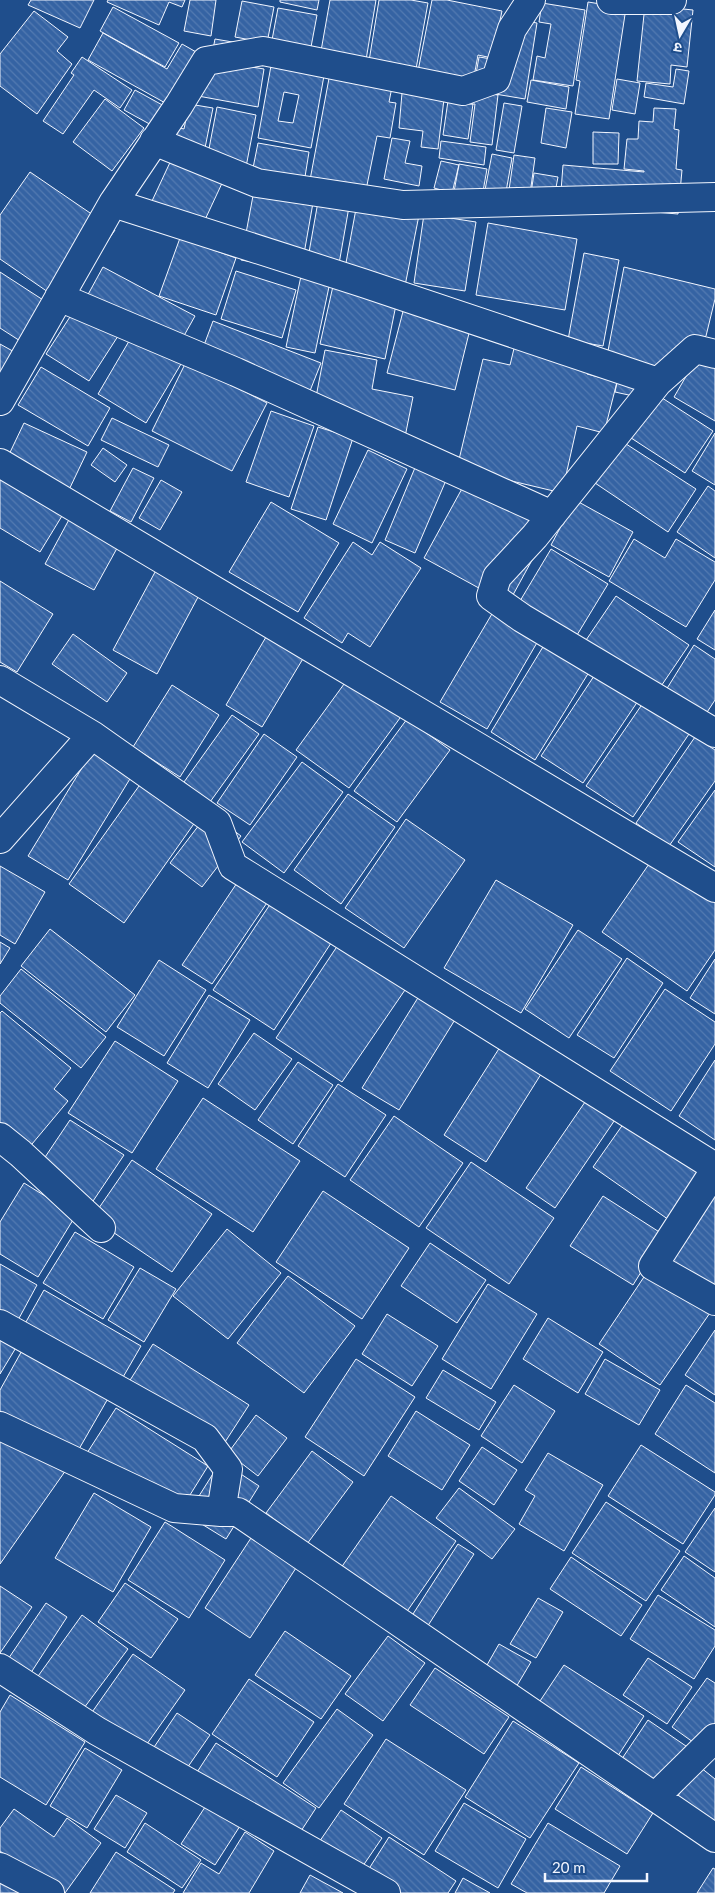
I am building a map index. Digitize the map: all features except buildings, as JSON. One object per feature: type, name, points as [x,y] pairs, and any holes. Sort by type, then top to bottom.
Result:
[{"type":"street","points":[[0,401],[113,203],[206,61],[263,51],[463,91],[496,79],[512,29],[531,0]]},
{"type":"street","points":[[611,0],[672,0]]},
{"type":"street","points":[[154,141],[257,183],[403,205],[715,197]]},
{"type":"street","points":[[113,203],[363,283],[658,382]]},
{"type":"street","points":[[60,297],[236,372],[552,514]]},
{"type":"street","points":[[715,354],[695,349],[658,382],[552,514],[497,577],[491,596],[522,618],[715,733]]},
{"type":"street","points":[[0,463],[715,888]]},
{"type":"street","points":[[0,680],[92,735],[217,823],[233,866],[715,1168],[653,1266],[715,1301]]},
{"type":"street","points":[[0,839],[92,735]]},
{"type":"street","points":[[0,1137],[20,1153],[101,1228]]},
{"type":"street","points":[[0,1324],[205,1438],[228,1469],[221,1512]]},
{"type":"street","points":[[0,1426],[174,1508],[238,1512],[715,1838]]},
{"type":"street","points":[[0,1668],[97,1731],[386,1893]]},
{"type":"street","points":[[655,1797],[715,1738]]},
{"type":"street","points":[[0,1867],[50,1893]]}]
